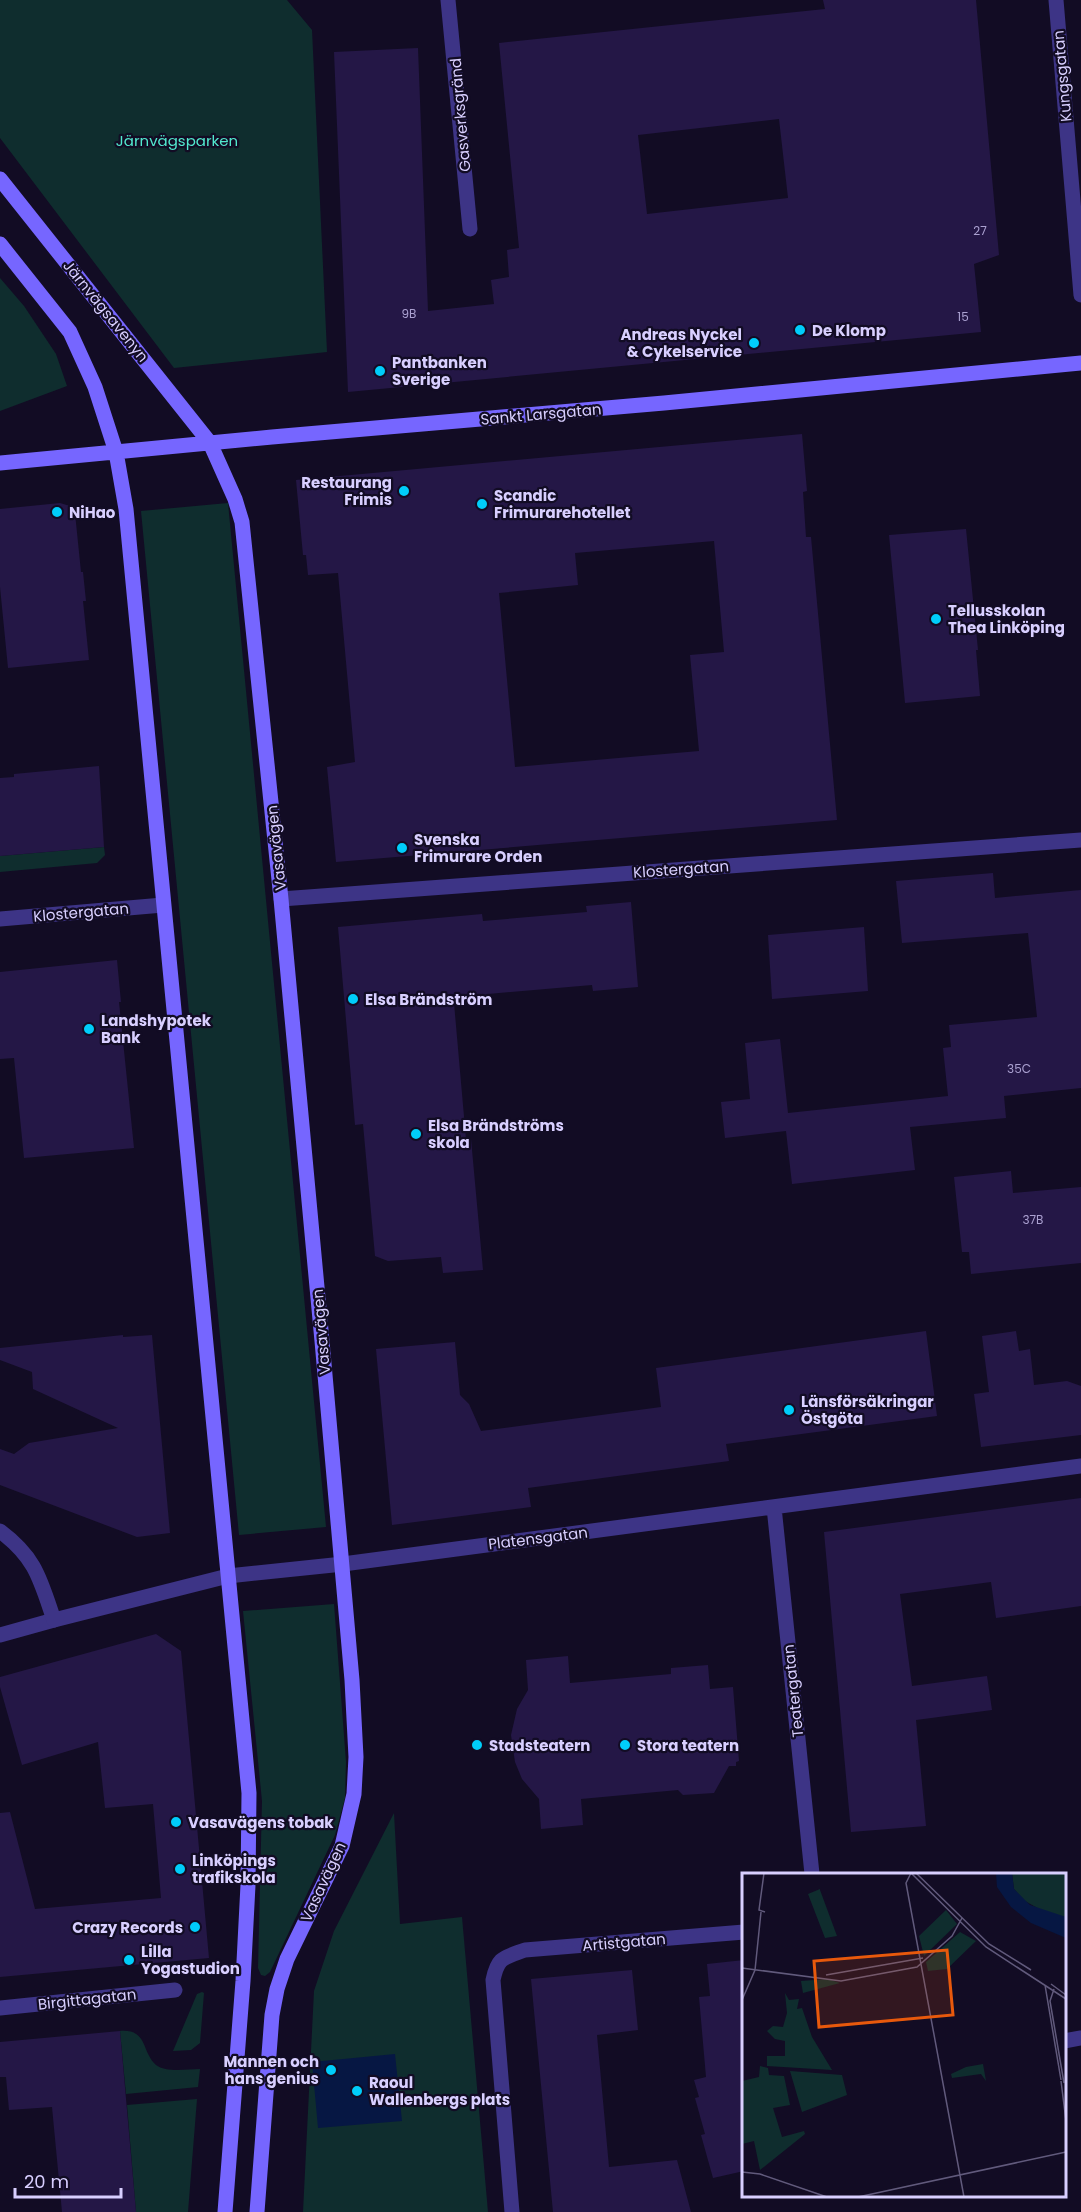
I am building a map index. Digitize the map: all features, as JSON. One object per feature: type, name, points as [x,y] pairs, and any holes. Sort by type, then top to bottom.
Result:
[{"type":"main road","name":"Järnvägsavenyn","points":[[0,180],[210,443]]},
{"type":"main road","points":[[0,244],[70,332],[95,387],[116,452],[126,509],[249,1793],[249,1886],[225,2212]]},
{"type":"main road","name":"Sankt Larsgatan","points":[[0,463],[1081,363]]},
{"type":"main road","name":"Vasavägen","points":[[210,443],[235,499],[242,522],[281,899],[343,1564],[355,1735],[354,1794],[342,1846],[287,1959],[277,1989],[270,2039],[257,2212]]},
{"type":"street","name":"Gasverksgränd","points":[[455,0],[448,0],[470,229]]},
{"type":"street","name":"Kungsgatan","points":[[1056,0],[1081,295]]},
{"type":"street","name":"Klostergatan","points":[[281,899],[1081,840]]},
{"type":"street","name":"Klostergatan","points":[[0,919],[163,905]]},
{"type":"street","name":"Platensgatan","points":[[0,1635],[228,1576],[343,1564],[1081,1466]]},
{"type":"street","name":"Teatergatan","points":[[774,1507],[812,1873]]},
{"type":"street","points":[[0,1531],[15,1542],[37,1570],[54,1620]]},
{"type":"street","name":"Artistgatan","points":[[512,2212],[493,1980],[496,1965],[505,1957],[525,1950],[742,1932]]},
{"type":"street","name":"Birgittagatan","points":[[0,2008],[175,1990]]},
{"type":"street","points":[[1066,2041],[1081,2038]]},
{"type":"green space","name":"Järnvägsparken","points":[[0,0],[287,0],[312,30],[327,352],[174,368],[0,138]]},
{"type":"green space","points":[[0,278],[24,306],[56,354],[67,386],[0,411]]},
{"type":"green space","points":[[228,503],[326,1527],[239,1535],[141,511]]},
{"type":"green space","points":[[104,847],[105,855],[97,863],[0,872],[0,856]]},
{"type":"green space","points":[[334,1604],[346,1762],[345,1798],[335,1835],[270,1972],[265,1976],[261,1975],[258,1968],[262,1801],[243,1611]]},
{"type":"green space","points":[[394,1813],[400,1924],[462,1917],[488,2212],[303,2212],[314,1991],[334,1931]]},
{"type":"green space","points":[[204,1993],[200,2043],[191,2050],[173,2051],[197,1994]]},
{"type":"green space","points":[[120,2031],[129,2031],[140,2037],[151,2059],[160,2067],[171,2070],[200,2069],[198,2087],[126,2094]]},
{"type":"green space","points":[[197,2099],[188,2212],[136,2212],[127,2105]]},
{"type":"water","name":"Raoul Wallenbergs plats","points":[[395,2054],[402,2121],[318,2128],[312,2062]]},
{"type":"building","points":[[823,0],[976,0],[999,255],[974,264],[981,332],[348,392],[334,52],[418,48],[428,311],[494,304],[491,280],[509,277],[507,250],[519,248],[499,43],[825,9]],"holes":[[[779,119],[788,198],[647,214],[638,135]]]},
{"type":"building","points":[[802,434],[807,491],[803,492],[806,537],[811,537],[837,820],[336,862],[327,767],[355,762],[338,573],[308,575],[306,555],[303,555],[296,480]],"holes":[[[714,541],[724,652],[690,655],[699,751],[515,767],[499,593],[578,585],[575,553]]]},
{"type":"building","points":[[60,503],[70,506],[75,513],[86,601],[83,601],[89,660],[8,668],[0,587],[0,509]]},
{"type":"building","name":"Tellusskolan Thea Linköping","points":[[966,529],[978,650],[976,650],[980,696],[905,703],[889,535]]},
{"type":"building","points":[[99,766],[104,847],[0,856],[0,778],[14,777],[14,774]]},
{"type":"building","points":[[993,873],[995,898],[1081,890],[1081,1088],[1004,1096],[1006,1118],[910,1127],[915,1170],[792,1184],[786,1131],[725,1138],[721,1102],[750,1099],[745,1043],[780,1039],[788,1113],[948,1096],[943,1048],[951,1047],[949,1025],[1037,1017],[1028,933],[902,943],[896,881]]},
{"type":"building","points":[[631,902],[638,987],[593,991],[592,985],[488,994],[488,1000],[454,1003],[466,1139],[471,1139],[483,1270],[443,1273],[441,1257],[388,1261],[375,1256],[363,1124],[355,1125],[338,927],[482,914],[483,921],[587,912],[586,906]]},
{"type":"building","points":[[864,927],[868,991],[772,999],[768,935]]},
{"type":"building","points":[[117,960],[134,1148],[24,1158],[14,1058],[0,1059],[0,972]]},
{"type":"building","points":[[1011,1171],[1013,1193],[1081,1187],[1081,1263],[971,1274],[969,1252],[962,1252],[954,1177]]},
{"type":"building","name":"Länsförsäkringar Östgöta","points":[[926,1331],[937,1416],[726,1444],[729,1461],[528,1488],[531,1507],[392,1525],[376,1349],[455,1342],[460,1395],[469,1404],[481,1431],[661,1407],[656,1368]]},
{"type":"building","points":[[1016,1331],[1019,1351],[1030,1349],[1034,1385],[1067,1381],[1081,1386],[1081,1435],[981,1447],[974,1394],[989,1392],[982,1336]]},
{"type":"building","points":[[123,1335],[123,1337],[152,1335],[170,1533],[137,1537],[0,1485],[0,1449],[14,1454],[29,1443],[118,1428],[33,1389],[32,1372],[0,1360],[0,1348]]},
{"type":"building","points":[[1081,1498],[1081,1606],[996,1618],[991,1582],[900,1594],[912,1686],[987,1676],[992,1710],[916,1720],[926,1826],[851,1832],[824,1532]]},
{"type":"building","points":[[156,1634],[181,1651],[209,1958],[0,1977],[0,1813],[10,1812],[35,1909],[161,1898],[153,1804],[105,1808],[98,1742],[22,1765],[0,1687],[0,1677]]},
{"type":"building","name":"Stora teatern","points":[[568,1656],[570,1683],[671,1674],[671,1668],[708,1665],[710,1689],[733,1687],[739,1761],[736,1762],[736,1766],[729,1766],[714,1793],[683,1795],[678,1790],[581,1799],[583,1825],[541,1829],[539,1799],[522,1779],[515,1762],[511,1735],[517,1709],[528,1690],[526,1660]]},
{"type":"building","points":[[742,1960],[742,2171],[713,2178],[701,2135],[705,2134],[695,2098],[699,2097],[694,2080],[706,2077],[699,1997],[710,1996],[707,1964]]},
{"type":"building","points":[[632,1970],[638,2030],[597,2035],[609,2167],[677,2160],[691,2212],[553,2212],[531,1979]]},
{"type":"building","points":[[120,2031],[136,2212],[62,2212],[52,2107],[9,2110],[6,2077],[0,2077],[0,2042]]},
{"type":"place","name":"De Klomp","points":[[800,330]]},
{"type":"place","name":"Andreas Nyckel & Cykelservice","points":[[754,343]]},
{"type":"place","name":"Pantbanken Sverige","points":[[380,371]]},
{"type":"place","name":"Restaurang Frimis","points":[[404,491]]},
{"type":"place","name":"Scandic Frimurarehotellet","points":[[482,504]]},
{"type":"place","name":"NiHao","points":[[57,512]]},
{"type":"place","name":"Tellusskolan Thea Linköping","points":[[936,619]]},
{"type":"place","name":"Svenska Frimurare Orden","points":[[402,848]]},
{"type":"place","name":"Elsa Brändström","points":[[353,999]]},
{"type":"place","name":"Landshypotek Bank","points":[[89,1029]]},
{"type":"place","name":"Elsa Brändströms skola","points":[[416,1134]]},
{"type":"place","name":"Länsförsäkringar Östgöta","points":[[789,1410]]},
{"type":"place","name":"Stadsteatern","points":[[477,1745]]},
{"type":"place","name":"Stora teatern","points":[[625,1745]]},
{"type":"place","name":"Vasavägens tobak","points":[[176,1822]]},
{"type":"place","name":"Linköpings trafikskola","points":[[180,1869]]},
{"type":"place","name":"Crazy Records","points":[[195,1927]]},
{"type":"place","name":"Lilla Yogastudion","points":[[129,1960]]},
{"type":"place","name":"Mannen och hans genius","points":[[331,2070]]},
{"type":"place","name":"Raoul Wallenbergs plats","points":[[357,2091]]}]
